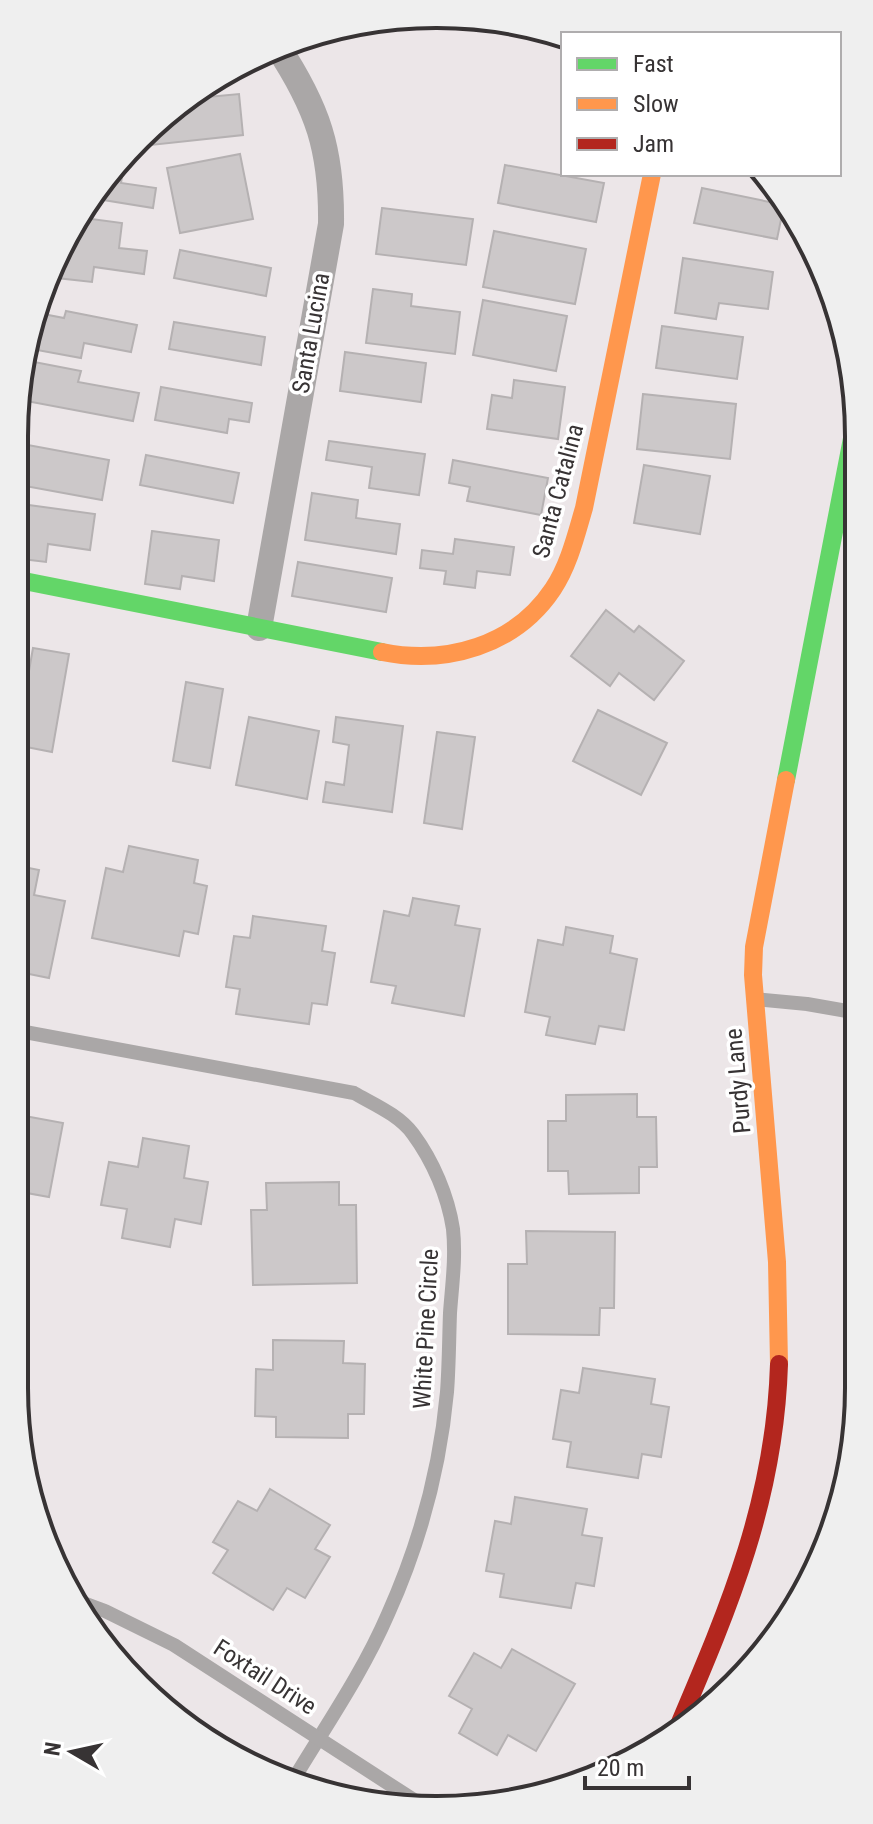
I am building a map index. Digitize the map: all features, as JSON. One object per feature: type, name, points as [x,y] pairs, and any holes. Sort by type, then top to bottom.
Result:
[{"type":"street","name":"Santa Lucina","points":[[259,628],[331,224],[329,166],[323,138],[303,85],[285,57]]},
{"type":"street","name":"Santa Catalina","points":[[28,582],[411,658],[438,658],[465,653],[491,643],[514,629],[552,591],[566,567],[582,509],[652,176]]},
{"type":"street","name":"Purdy Lane","points":[[684,1713],[747,1557],[765,1486],[779,1385],[781,1297],[753,961],[757,920],[845,474]]},
{"type":"lane","points":[[755,999],[845,1011]]},
{"type":"lane","name":"White Pine Circle","points":[[28,1033],[354,1093],[394,1115],[412,1132],[438,1178],[453,1229],[455,1282],[446,1394],[433,1479],[419,1534],[389,1614],[364,1665],[298,1772]]},
{"type":"lane","name":"Foxtail Drive","points":[[92,1606],[174,1645],[406,1795]]},
{"type":"building","points":[[239,94],[243,135],[151,145],[167,129],[210,97]]},
{"type":"building","points":[[240,154],[253,219],[180,233],[167,168]]},
{"type":"building","points":[[505,165],[604,183],[596,222],[498,203]]},
{"type":"building","points":[[122,175],[121,183],[156,188],[153,208],[104,200]]},
{"type":"building","points":[[702,188],[771,202],[781,218],[777,239],[694,223]]},
{"type":"building","points":[[382,208],[473,219],[466,265],[376,254]]},
{"type":"building","points":[[91,219],[122,223],[119,248],[147,251],[144,274],[94,267],[92,282],[60,278]]},
{"type":"building","points":[[494,231],[586,249],[575,304],[483,287]]},
{"type":"building","points":[[180,250],[271,268],[266,296],[174,278]]},
{"type":"building","points":[[683,258],[773,272],[768,309],[719,303],[716,319],[675,313]]},
{"type":"building","points":[[373,289],[412,294],[411,306],[460,312],[455,354],[366,343]]},
{"type":"building","points":[[483,300],[567,316],[556,371],[473,355]]},
{"type":"building","points":[[66,311],[137,325],[131,352],[84,343],[81,358],[38,350],[47,315],[64,318]]},
{"type":"building","points":[[174,322],[265,337],[261,365],[169,349]]},
{"type":"building","points":[[662,326],[743,337],[737,379],[656,368]]},
{"type":"building","points":[[345,352],[426,363],[421,402],[340,391]]},
{"type":"building","points":[[35,362],[81,371],[78,382],[139,393],[133,421],[30,402]]},
{"type":"building","points":[[514,380],[565,387],[558,439],[487,429],[492,395],[512,398]]},
{"type":"building","points":[[161,387],[252,403],[249,422],[229,419],[227,433],[155,420]]},
{"type":"building","points":[[643,394],[736,404],[730,459],[637,449]]},
{"type":"building","points":[[329,441],[425,454],[419,495],[369,488],[372,467],[326,460]]},
{"type":"building","points":[[28,445],[109,460],[102,500],[28,487]]},
{"type":"building","points":[[146,455],[239,473],[233,503],[140,485]]},
{"type":"building","points":[[453,460],[548,478],[541,515],[467,501],[470,487],[449,483]]},
{"type":"building","points":[[644,465],[710,476],[700,534],[634,523]]},
{"type":"building","points":[[312,493],[358,500],[356,518],[400,524],[396,554],[305,540]]},
{"type":"building","points":[[28,505],[95,514],[90,550],[48,544],[46,562],[28,560]]},
{"type":"building","points":[[152,531],[219,540],[214,581],[182,576],[180,589],[145,584]]},
{"type":"building","points":[[455,539],[514,547],[510,575],[477,571],[475,588],[444,584],[446,571],[420,568],[422,550],[453,554]]},
{"type":"building","points":[[298,562],[392,578],[386,612],[292,596]]},
{"type":"building","points":[[606,610],[634,632],[639,626],[684,661],[654,700],[619,673],[610,686],[571,656]]},
{"type":"building","points":[[33,648],[69,654],[52,752],[28,747],[28,677]]},
{"type":"building","points":[[186,682],[223,689],[210,768],[173,761]]},
{"type":"building","points":[[598,710],[667,743],[641,795],[573,761]]},
{"type":"building","points":[[249,717],[319,731],[307,799],[236,785]]},
{"type":"building","points":[[336,717],[403,726],[392,812],[323,802],[326,782],[344,785],[349,745],[333,742]]},
{"type":"building","points":[[437,732],[475,737],[462,829],[424,823]]},
{"type":"building","points":[[129,846],[198,860],[194,883],[207,886],[198,934],[184,931],[179,956],[92,938],[106,868],[123,872]]},
{"type":"building","points":[[28,868],[39,870],[34,895],[65,901],[49,978],[28,974]]},
{"type":"building","points":[[413,898],[459,906],[455,925],[480,929],[464,1016],[392,1003],[396,986],[371,982],[384,911],[409,916]]},
{"type":"building","points":[[253,916],[326,926],[322,951],[335,953],[327,1005],[312,1003],[309,1024],[236,1014],[240,989],[226,987],[234,936],[250,938]]},
{"type":"building","points":[[566,927],[613,936],[610,953],[637,959],[624,1030],[599,1026],[595,1044],[546,1035],[550,1017],[525,1012],[538,940],[563,945]]},
{"type":"building","points":[[637,1094],[637,1117],[656,1117],[657,1167],[639,1167],[639,1193],[569,1194],[568,1171],[548,1171],[548,1121],[566,1121],[566,1095]]},
{"type":"building","points":[[28,1117],[63,1123],[49,1197],[28,1193]]},
{"type":"building","points":[[143,1138],[189,1146],[184,1178],[208,1182],[201,1224],[175,1219],[170,1247],[122,1238],[127,1209],[101,1205],[109,1162],[138,1167]]},
{"type":"building","points":[[339,1182],[339,1205],[356,1205],[357,1283],[253,1285],[251,1210],[267,1210],[266,1183]]},
{"type":"building","points":[[526,1231],[615,1232],[614,1308],[600,1308],[599,1335],[508,1334],[508,1264],[527,1264]]},
{"type":"building","points":[[273,1340],[344,1341],[343,1363],[365,1364],[364,1414],[348,1414],[348,1438],[276,1437],[276,1417],[255,1416],[256,1369],[273,1370]]},
{"type":"building","points":[[583,1368],[655,1379],[651,1404],[669,1407],[661,1457],[642,1454],[638,1478],[567,1467],[571,1442],[553,1439],[561,1390],[579,1393]]},
{"type":"building","points":[[270,1489],[330,1525],[315,1549],[330,1557],[305,1598],[287,1588],[273,1610],[213,1573],[228,1550],[213,1542],[238,1501],[257,1511]]},
{"type":"building","points":[[515,1497],[587,1509],[582,1535],[602,1538],[594,1586],[576,1583],[571,1608],[500,1597],[504,1574],[486,1571],[495,1521],[511,1524]]},
{"type":"building","points":[[512,1649],[575,1684],[536,1751],[508,1735],[497,1755],[459,1733],[472,1709],[449,1696],[474,1653],[501,1668]]},
{"type":"traffic: fast","points":[[786,780],[845,475]]},
{"type":"traffic: fast","points":[[28,582],[382,652]]},
{"type":"traffic: slow","points":[[382,652],[430,656],[477,647],[519,625],[537,609],[559,580],[572,550],[584,508],[652,176]]},
{"type":"traffic: slow","points":[[779,1364],[777,1262],[753,975],[754,947],[786,780]]},
{"type":"traffic: jam","points":[[684,1713],[732,1594],[759,1506],[776,1413],[779,1364]]}]
